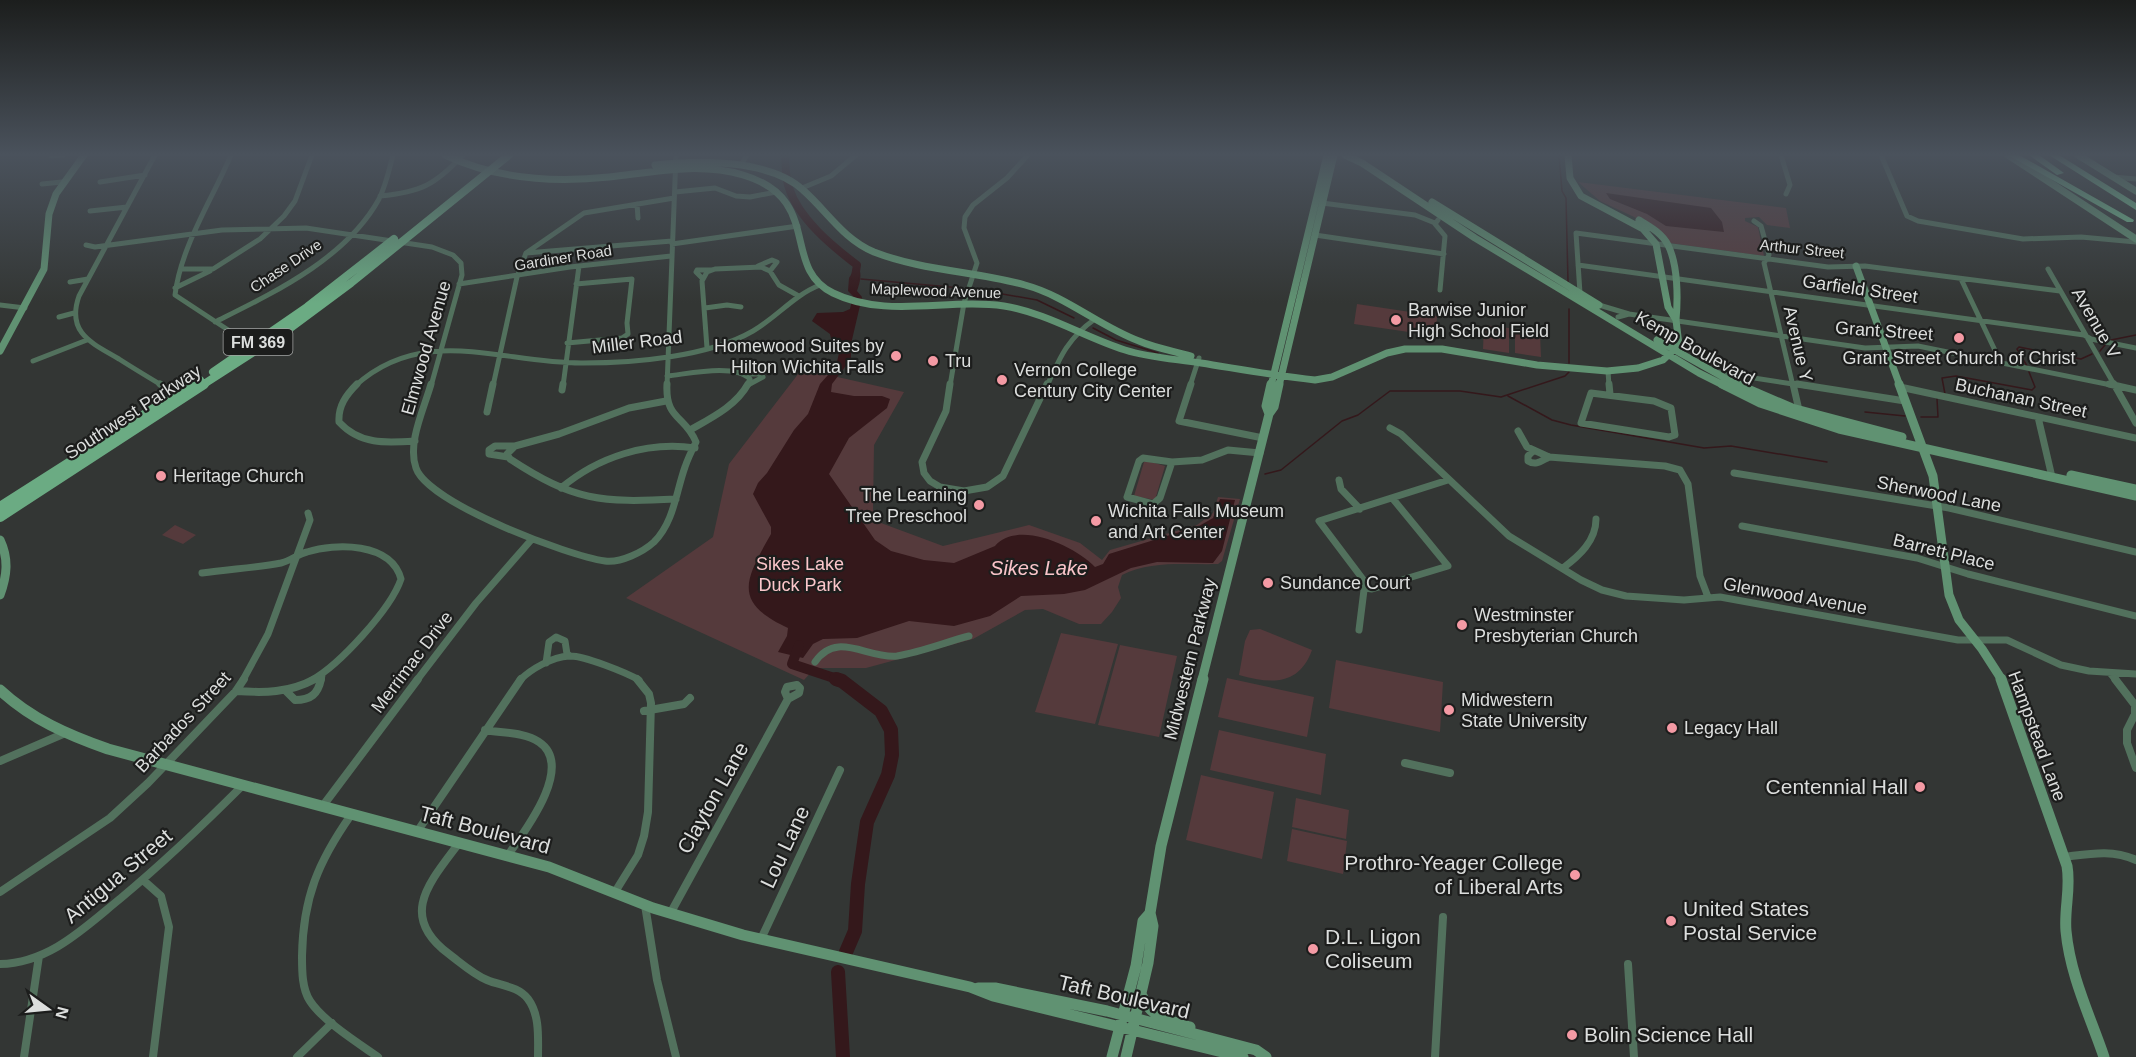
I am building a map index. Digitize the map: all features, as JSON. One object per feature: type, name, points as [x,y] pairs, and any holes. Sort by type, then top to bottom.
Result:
[{"type":"highway","points":[[2101,204],[2133,222]]},
{"type":"highway","points":[[2107,204],[2133,222]]},
{"type":"main road","name":"Southwest Parkway","points":[[0,507],[77,463],[256,348],[301,316],[444,204]]},
{"type":"main road","name":"Southwest Parkway","points":[[0,517],[176,394],[256,348]]},
{"type":"street","points":[[0,351],[44,269],[49,214],[53,204]]},
{"type":"street","points":[[128,204],[88,279],[74,313],[78,329],[87,340],[176,394]]},
{"type":"street","points":[[209,204],[175,288],[178,298],[256,348]]},
{"type":"street","points":[[175,288],[236,256],[273,228],[292,204]]},
{"type":"street","name":"Chase Drive","points":[[215,322],[296,278],[351,233],[375,204]]},
{"type":"street","points":[[487,411],[517,277],[526,253],[584,213],[635,204]]},
{"type":"street","points":[[637,204],[638,218]]},
{"type":"street","points":[[561,488],[581,472],[646,447],[661,445],[695,448],[696,442],[690,430],[674,416],[666,401],[674,204]]},
{"type":"street","name":"Maplewood Avenue","points":[[787,204],[798,226],[808,271],[820,285],[850,300],[892,306],[964,303],[1020,309],[1055,320],[1136,353],[1198,360],[1325,380],[1390,352],[1416,348],[1433,348],[1586,370],[1608,371],[1646,367],[1673,353]]},
{"type":"street","name":"Maplewood Avenue","points":[[816,204],[840,230],[864,247],[908,264],[1025,285],[1056,297],[1138,341],[1198,360]]},
{"type":"street","points":[[975,204],[967,213],[964,228],[977,263],[964,303],[946,411],[922,462],[923,471],[931,481],[950,489],[964,491],[995,484],[1004,475],[1064,348],[1079,330],[1095,319]]},
{"type":"street","name":"Midwestern Parkway","points":[[1112,1057],[1142,992],[1152,940],[1150,913],[1163,837],[1260,453],[1269,414],[1266,406],[1278,373],[1317,204]]},
{"type":"street","name":"Midwestern Parkway","points":[[1311,235],[1322,204]]},
{"type":"street","points":[[1332,204],[1415,215],[1435,223],[1444,234],[1440,290]]},
{"type":"street","name":"Kemp Boulevard","points":[[1430,204],[1506,247],[1599,305],[1615,319],[1657,340],[1673,353],[1799,413]]},
{"type":"street","name":"Kemp Boulevard","points":[[1432,204],[1497,251],[1673,353],[1731,390],[1848,431],[2136,489]]},
{"type":"street","points":[[1594,204],[1643,229],[1656,244],[1668,307],[1676,320]]},
{"type":"street","points":[[1603,204],[1639,220],[1668,245],[1677,308],[1679,345],[1673,353]]},
{"type":"street","points":[[1902,204],[1907,216],[1918,221],[2023,238],[2136,240]]},
{"type":"street","points":[[2083,204],[2136,240]]},
{"type":"street","points":[[90,212],[127,207]]},
{"type":"street","points":[[1435,223],[1449,216]]},
{"type":"street","name":"Avenue Y","points":[[1754,221],[1761,226],[1768,258],[1764,263],[1799,413]]},
{"type":"street","points":[[526,253],[547,254],[672,243],[798,226]]},
{"type":"street","name":"Elmwood Avenue","points":[[86,245],[106,246],[229,229],[313,228],[432,247],[453,255],[459,260],[462,268],[441,353],[413,449],[414,463],[424,481],[495,526],[532,539],[599,560],[627,557],[642,551],[659,538],[671,520],[686,466],[695,448]]},
{"type":"street","name":"Arthur Street","points":[[1578,265],[1576,233],[1838,268],[1856,266],[2060,291]]},
{"type":"street","points":[[1311,235],[1444,254]]},
{"type":"street","points":[[600,248],[601,239]]},
{"type":"street","points":[[1497,251],[1506,247]]},
{"type":"street","name":"Gardiner Road","points":[[459,284],[579,266],[671,256]]},
{"type":"street","points":[[758,267],[772,260],[777,262],[778,264],[770,271]]},
{"type":"street","points":[[1578,265],[1580,294]]},
{"type":"street","name":"Garfield Street","points":[[1578,265],[1871,307],[2084,334],[2091,339],[2136,348]]},
{"type":"street","points":[[562,390],[579,266]]},
{"type":"street","name":"Hampstead Lane","points":[[1856,266],[1933,476],[1952,603],[1959,620],[1999,675],[2064,857],[2071,889],[2066,930],[2070,955],[2104,1057]]},
{"type":"street","points":[[707,348],[702,278],[713,270],[758,267],[770,271],[779,285],[797,295]]},
{"type":"street","points":[[182,269],[213,269]]},
{"type":"street","name":"Avenue V","points":[[2048,269],[2136,423]]},
{"type":"street","points":[[70,282],[88,279]]},
{"type":"street","points":[[1961,279],[2001,363]]},
{"type":"street","points":[[567,343],[622,338],[628,334],[629,330],[627,326],[629,292],[633,280],[576,284]]},
{"type":"street","name":"Miller Road","points":[[415,441],[382,443],[358,438],[341,425],[338,412],[353,388],[378,366],[407,356],[471,351],[564,363],[602,363],[707,348],[733,340],[754,330],[797,295],[820,285]]},
{"type":"street","points":[[0,305],[25,308]]},
{"type":"street","points":[[705,308],[727,305],[741,307]]},
{"type":"street","name":"Grant Street","points":[[1599,305],[1629,314],[1864,348],[1918,346],[2136,390]]},
{"type":"street","points":[[59,317],[74,313]]},
{"type":"street","name":"Grant Street","points":[[1615,319],[1629,314]]},
{"type":"street","points":[[1657,340],[1668,342],[1678,336]]},
{"type":"street","points":[[33,360],[87,340]]},
{"type":"street","points":[[1198,360],[1179,422],[1263,438]]},
{"type":"street","points":[[667,376],[719,370],[746,374],[756,373],[763,377],[748,385],[724,410],[690,430]]},
{"type":"street","points":[[1608,371],[1610,394]]},
{"type":"street","points":[[1711,372],[1905,401]]},
{"type":"street","points":[[746,374],[750,379],[748,385]]},
{"type":"street","name":"Buchanan Street","points":[[1900,387],[2136,438]]},
{"type":"street","points":[[1591,393],[1610,394],[1654,401],[1671,408],[1674,435],[1669,437],[1581,423],[1591,393]]},
{"type":"street","points":[[666,401],[629,408],[559,434],[515,446],[495,446],[489,450],[492,455],[507,457],[561,488],[613,501],[676,499]]},
{"type":"street","points":[[2038,417],[2051,473]]},
{"type":"street","name":"Glenwood Avenue","points":[[1390,428],[1401,434],[1509,536],[1602,590],[1626,596],[1684,600],[1720,597],[1958,640],[2007,640],[2051,662],[2110,673],[2136,674]]},
{"type":"street","points":[[1518,431],[1527,447],[1549,457],[1665,466],[1680,471],[1688,484],[1701,580],[1708,597]]},
{"type":"street","points":[[507,457],[508,452],[515,446]]},
{"type":"street","points":[[1172,462],[1157,501],[1153,504],[1127,496],[1139,461],[1148,458],[1172,462],[1202,460],[1228,450],[1260,453]]},
{"type":"street","points":[[1533,451],[1528,456],[1528,461],[1533,464],[1539,464],[1549,457]]},
{"type":"street","name":"Sherwood Lane","points":[[1734,473],[1937,507],[2136,552]]},
{"type":"street","name":"Kemp Boulevard","points":[[2051,473],[2136,496]]},
{"type":"street","points":[[1339,480],[1341,489],[1360,509]]},
{"type":"street","points":[[1359,630],[1365,588],[1362,576],[1318,521],[1448,480]]},
{"type":"street","points":[[1365,588],[1372,589],[1448,566],[1393,499]]},
{"type":"street","name":"Barbados Street","points":[[0,892],[97,828],[131,799],[236,691],[268,634],[310,520],[308,513]]},
{"type":"street","points":[[1563,568],[1581,552],[1597,526],[1596,519]]},
{"type":"street","name":"Barrett Place","points":[[1742,526],[1932,561],[1945,568],[2136,616]]},
{"type":"street","name":"Merrimac Drive","points":[[322,807],[458,625],[495,579],[532,539]]},
{"type":"street","points":[[0,595],[7,574],[8,559],[1,542]]},
{"type":"street","points":[[202,573],[287,561],[306,552],[360,547],[374,551],[397,570],[401,577],[400,585],[384,606],[342,656],[322,675],[286,691],[263,693],[236,691]]},
{"type":"street","points":[[815,662],[822,652],[838,646],[895,656],[969,636]]},
{"type":"street","points":[[546,663],[549,642],[556,637],[565,640],[567,654],[570,656]]},
{"type":"street","points":[[417,832],[516,684],[546,663],[570,656],[595,662],[634,676],[643,683],[649,694],[647,710],[648,812],[644,836],[638,855],[615,892]]},
{"type":"street","points":[[2110,673],[2135,705],[2136,714],[2127,730],[2127,743],[2136,768]]},
{"type":"street","points":[[286,691],[295,700],[313,697],[320,690],[322,675]]},
{"type":"street","name":"Taft Boulevard","points":[[0,690],[27,713],[63,734],[108,749],[242,786],[508,855],[586,879],[670,914],[861,965],[970,987],[995,988],[1243,1052],[1256,1050],[1266,1057]]},
{"type":"street","points":[[647,710],[684,704],[690,698]]},
{"type":"street","name":"Clayton Lane","points":[[670,914],[788,699]]},
{"type":"street","points":[[485,730],[538,741],[548,752],[552,763],[549,787],[543,800],[508,855]]},
{"type":"street","points":[[0,761],[63,734]]},
{"type":"street","points":[[2127,743],[2136,745]]},
{"type":"street","points":[[1405,763],[1450,773]]},
{"type":"street","name":"Lou Lane","points":[[761,939],[840,770]]},
{"type":"street","name":"Antigua Street","points":[[0,964],[14,964],[39,956],[71,939],[144,880],[199,831],[242,786]]},
{"type":"street","points":[[351,815],[319,862],[305,903],[303,973],[307,998],[332,1023],[378,1057]]},
{"type":"street","points":[[459,843],[433,879],[425,898],[422,922],[425,931],[444,951],[476,974],[522,993],[528,999],[536,1018],[538,1057]]},
{"type":"street","points":[[2064,857],[2101,852],[2123,854],[2136,860]]},
{"type":"street","points":[[144,880],[161,896],[169,927],[153,1057]]},
{"type":"street","points":[[645,905],[657,980],[676,1057]]},
{"type":"street","name":"Midwestern Parkway","points":[[1126,1057],[1128,1022],[1143,921],[1150,913]]},
{"type":"street","points":[[1435,1057],[1443,917]]},
{"type":"street","points":[[24,1057],[39,956]]},
{"type":"street","points":[[1628,964],[1634,1057]]},
{"type":"street","points":[[1142,992],[1145,1005],[1156,1016],[1243,1052]]},
{"type":"street","points":[[297,1057],[332,1023]]},
{"type":"green space","points":[[1607,204],[1757,204],[1786,208],[1790,228],[1767,225],[1759,217],[1745,218],[1745,221],[1758,227],[1764,256],[1669,243],[1649,224]]},
{"type":"green space","name":"Barwise Junior High School Field","points":[[1357,304],[1437,316],[1436,336],[1354,324]]},
{"type":"green space","points":[[1484,325],[1509,328],[1509,353],[1483,349]]},
{"type":"green space","points":[[1515,329],[1540,333],[1541,357],[1515,353]]},
{"type":"green space","name":"Sikes Lake Duck Park","points":[[802,369],[904,392],[874,445],[873,510],[881,523],[943,546],[1029,525],[1080,543],[1102,560],[1110,550],[1197,525],[1213,513],[1218,497],[1240,499],[1222,561],[1218,564],[1157,565],[1122,575],[1118,587],[1121,598],[1101,624],[1079,624],[1043,609],[1025,610],[973,639],[866,668],[815,668],[804,680],[626,598],[713,537],[729,464]]},
{"type":"green space","points":[[1144,462],[1165,466],[1155,500],[1134,496]]},
{"type":"green space","points":[[175,525],[196,535],[183,544],[162,535]]},
{"type":"green space","points":[[1260,629],[1312,650],[1300,670],[1292,676],[1273,681],[1239,675],[1245,641],[1250,630]]},
{"type":"green space","points":[[1061,633],[1118,644],[1095,724],[1035,712]]},
{"type":"green space","points":[[1120,645],[1177,656],[1159,737],[1098,725]]},
{"type":"green space","points":[[1336,660],[1443,682],[1440,732],[1329,708]]},
{"type":"green space","points":[[1227,678],[1314,697],[1307,737],[1218,717]]},
{"type":"green space","points":[[1219,730],[1326,754],[1321,795],[1210,770]]},
{"type":"green space","points":[[1201,775],[1274,792],[1262,859],[1186,840]]},
{"type":"green space","points":[[1296,798],[1349,810],[1346,839],[1292,827]]},
{"type":"green space","points":[[1292,829],[1347,841],[1343,874],[1287,861]]},
{"type":"water","points":[[1623,204],[1685,204],[1711,208],[1722,222],[1724,232],[1666,226],[1647,214]]},
{"type":"water","name":"Sikes Lake","points":[[857,265],[860,281],[857,291],[862,297],[851,344],[851,359],[832,384],[831,392],[854,396],[882,396],[890,399],[887,408],[849,438],[829,474],[875,540],[891,551],[924,560],[954,563],[995,546],[1005,538],[1018,535],[1032,536],[1061,544],[1075,551],[1095,567],[1103,564],[1109,554],[1199,526],[1213,518],[1220,499],[1235,500],[1222,551],[1213,563],[1157,562],[1131,568],[1085,590],[1064,594],[1021,596],[990,616],[954,626],[909,621],[857,638],[823,639],[813,644],[803,658],[778,652],[787,636],[788,628],[758,609],[751,599],[749,588],[755,564],[771,534],[771,527],[753,494],[794,430],[808,414],[820,384],[836,366],[840,349],[833,348],[830,334],[812,321],[817,313],[843,312],[850,309],[853,296],[848,291],[849,278]]},
{"type":"waterway","points":[[797,204],[817,231],[857,265],[855,277]]},
{"type":"waterway","points":[[1566,204],[1568,282]]},
{"type":"waterway","points":[[861,279],[961,288]]},
{"type":"waterway","points":[[974,289],[1037,300],[1074,318]]},
{"type":"waterway","points":[[1569,309],[1569,363]]},
{"type":"waterway","points":[[1093,328],[1116,340],[1158,353]]},
{"type":"waterway","points":[[2111,340],[2136,335]]},
{"type":"waterway","points":[[2100,351],[2105,345]]},
{"type":"waterway","points":[[2027,366],[2017,349],[2019,347],[2081,359],[2092,354]]},
{"type":"waterway","points":[[1265,474],[1281,470],[1342,421],[1358,415],[1390,391],[1460,391],[1501,397],[1565,376],[1569,372]]},
{"type":"waterway","points":[[1945,394],[1942,378],[1956,376],[2032,390],[2035,387],[2029,372]]},
{"type":"waterway","points":[[1508,396],[1552,420],[1571,425],[1704,448],[1731,446],[1827,462]]},
{"type":"waterway","points":[[1921,417],[1938,417],[1937,399]]},
{"type":"waterway","points":[[1865,412],[1905,416]]},
{"type":"waterway","points":[[799,645],[792,664],[840,680]]},
{"type":"waterway","points":[[836,679],[842,681],[881,711],[891,730],[892,755],[888,775],[867,822],[858,884],[855,931],[846,952]]},
{"type":"waterway","points":[[838,972],[843,1057]]},
{"type":"place","name":"Barwise Junior High School Field","points":[[1396,320]]},
{"type":"place","name":"Grant Street Church of Christ","points":[[1959,338]]},
{"type":"place","name":"Homewood Suites by Hilton Wichita Falls","points":[[896,356]]},
{"type":"place","name":"Tru","points":[[933,361]]},
{"type":"place","name":"Vernon College Century City Center","points":[[1002,380]]},
{"type":"place","name":"Heritage Church","points":[[161,476]]},
{"type":"place","name":"The Learning Tree Preschool","points":[[979,505]]},
{"type":"place","name":"Wichita Falls Museum and Art Center","points":[[1096,521]]},
{"type":"place","name":"Sundance Court","points":[[1268,583]]},
{"type":"place","name":"Westminster Presbyterian Church","points":[[1462,625]]},
{"type":"place","name":"Midwestern State University","points":[[1449,710]]},
{"type":"place","name":"Legacy Hall","points":[[1672,728]]},
{"type":"place","name":"Centennial Hall","points":[[1920,787]]},
{"type":"place","name":"Prothro-Yeager College of Liberal Arts","points":[[1575,875]]},
{"type":"place","name":"United States Postal Service","points":[[1671,921]]},
{"type":"place","name":"D.L. Ligon Coliseum","points":[[1313,949]]},
{"type":"place","name":"Bolin Science Hall","points":[[1572,1035]]}]
